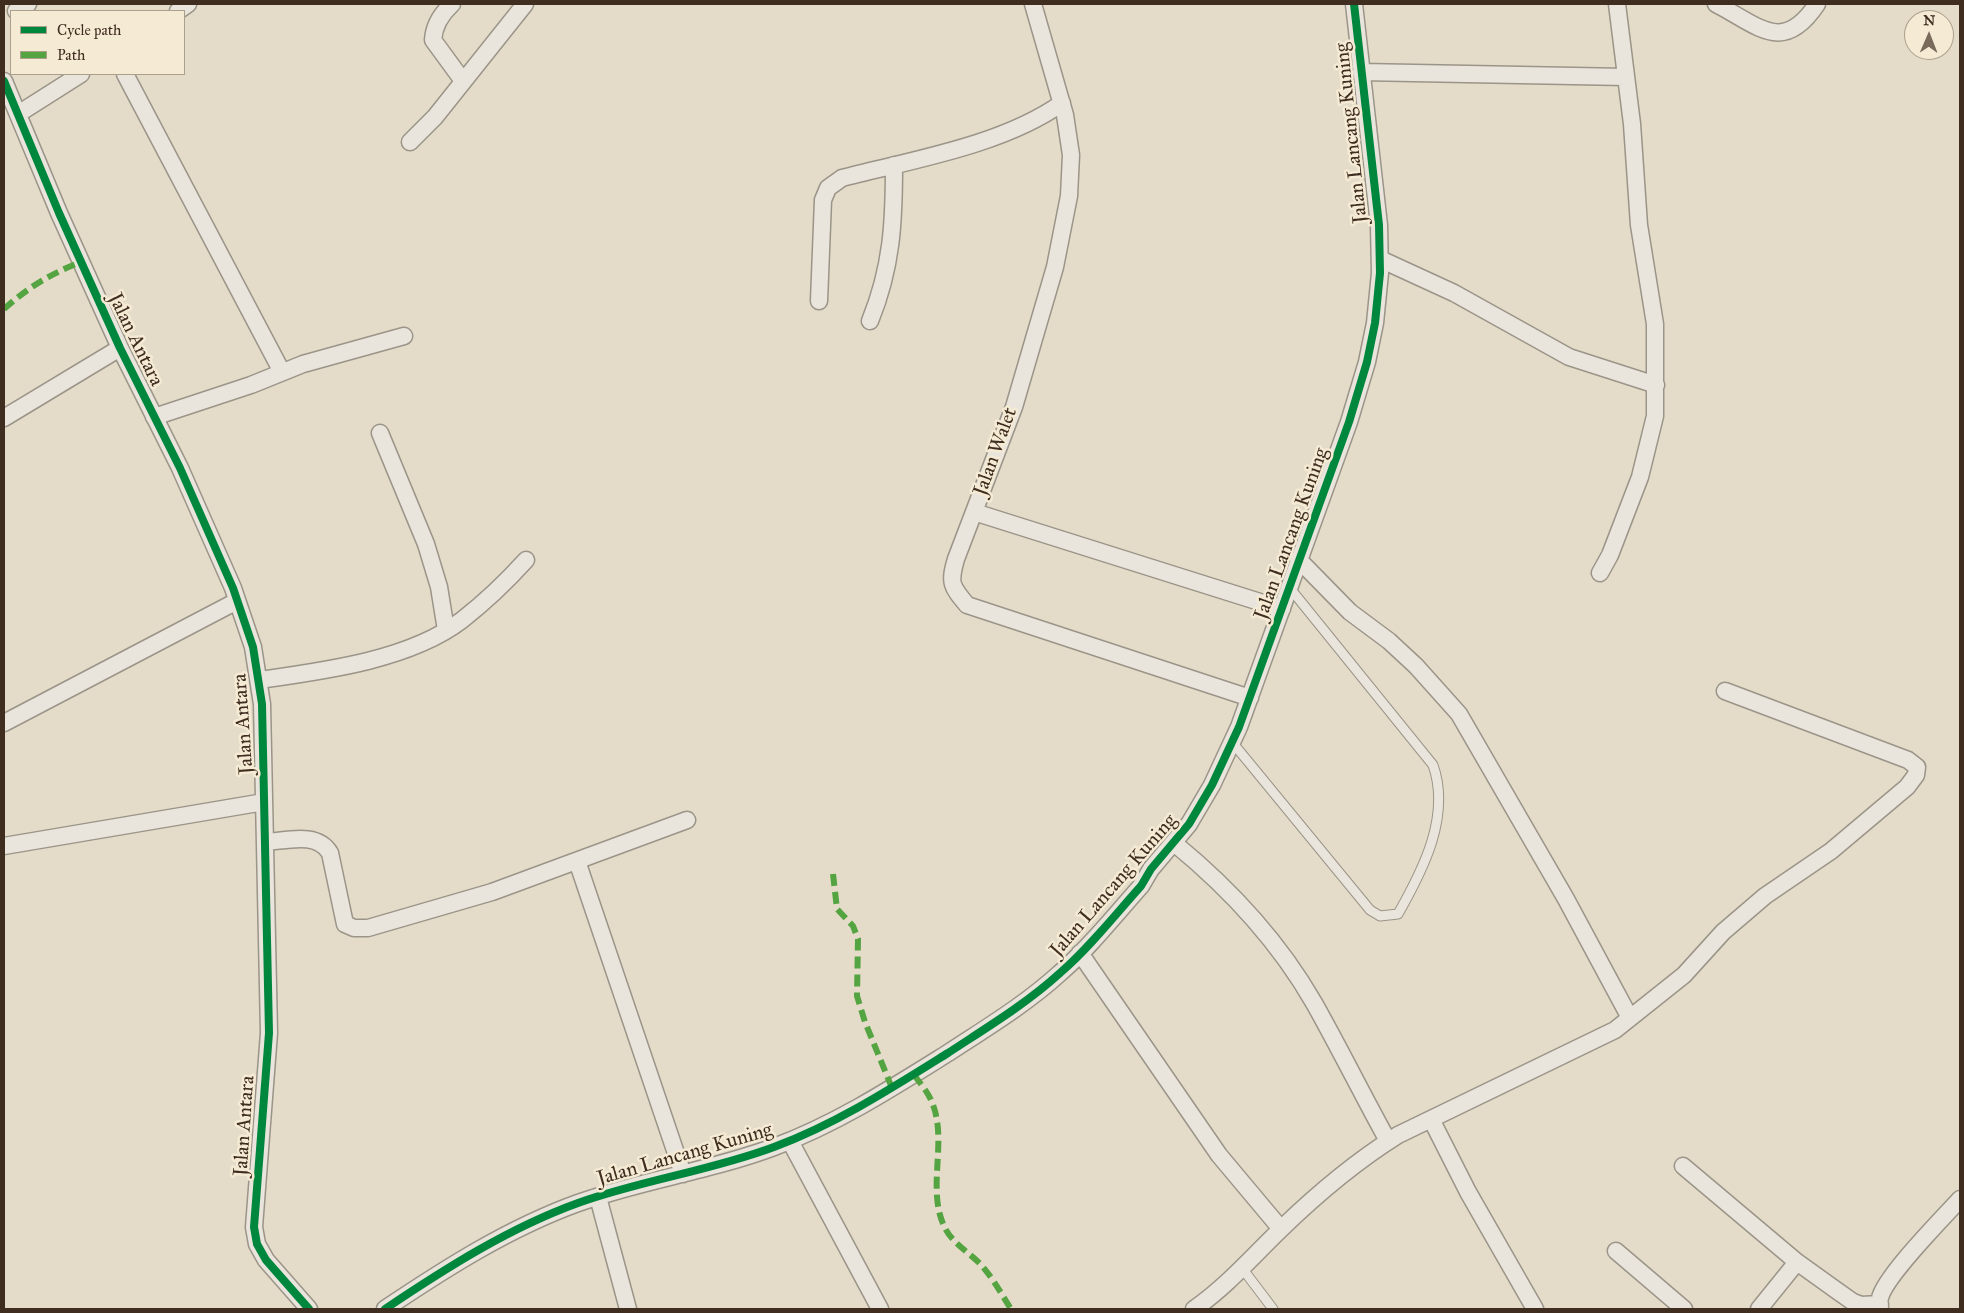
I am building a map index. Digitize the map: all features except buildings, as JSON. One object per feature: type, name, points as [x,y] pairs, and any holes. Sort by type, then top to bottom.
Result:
[{"type":"street","points":[[452,4],[445,11],[434,30],[433,40],[463,81]]},
{"type":"street","points":[[410,142],[435,117],[525,4]]},
{"type":"street","name":"Jalan Walet","points":[[1032,4],[1062,103],[1071,155],[1069,196],[1056,267],[1014,407],[950,578],[954,590],[967,605],[1250,698]]},
{"type":"street","name":"Jalan Lancang Kuning","points":[[385,1309],[477,1250],[528,1223],[598,1197],[738,1160],[846,1116],[988,1027],[1060,973],[1080,954],[1141,886],[1151,869],[1189,824],[1212,785],[1250,698],[1298,559],[1349,422],[1367,362],[1375,323],[1380,259],[1379,225],[1354,4]]},
{"type":"street","points":[[1600,573],[1610,555],[1640,477],[1655,416],[1656,385],[1655,324],[1639,225],[1635,148],[1617,4]]},
{"type":"street","points":[[1716,4],[1763,29],[1777,33],[1792,31],[1802,24],[1817,4]]},
{"type":"street","points":[[1361,72],[1626,77]]},
{"type":"street","points":[[18,114],[79,75]]},
{"type":"street","points":[[126,75],[282,372]]},
{"type":"street","name":"Jalan Antara","points":[[4,81],[59,213],[120,348],[180,468],[237,601],[253,646],[262,704],[269,1033],[254,1227],[257,1244],[266,1260],[309,1309]]},
{"type":"street","points":[[819,301],[823,200],[828,188],[842,178],[894,165],[1012,130],[1046,114],[1062,103]]},
{"type":"street","points":[[870,321],[882,290],[889,262],[894,203],[894,165]]},
{"type":"street","points":[[1380,259],[1454,293],[1569,357],[1656,385]]},
{"type":"street","points":[[154,417],[303,364],[404,336]]},
{"type":"street","points":[[4,418],[120,348]]},
{"type":"street","points":[[380,433],[426,544],[439,587],[446,630]]},
{"type":"street","points":[[974,512],[1282,609]]},
{"type":"street","points":[[1298,559],[1350,612],[1389,641],[1416,666],[1459,714],[1529,832],[1630,1018]]},
{"type":"street","points":[[259,680],[359,662],[402,650],[462,621],[526,560]]},
{"type":"street","points":[[4,723],[237,601]]},
{"type":"street","points":[[1194,1309],[1242,1268],[1280,1229],[1330,1183],[1388,1141],[1615,1030],[1684,975],[1723,932],[1765,896],[1831,851],[1907,787],[1916,775],[1917,767],[1908,760],[1725,691]]},
{"type":"street","points":[[4,846],[264,802]]},
{"type":"street","points":[[265,842],[312,839],[326,846],[330,853],[345,924],[354,928],[368,928],[492,892],[686,820]]},
{"type":"street","points":[[1174,843],[1209,872],[1282,954],[1314,1002],[1388,1141]]},
{"type":"street","points":[[577,861],[683,1174]]},
{"type":"street","points":[[1080,954],[1219,1155],[1280,1229]]},
{"type":"street","points":[[1431,1119],[1468,1192],[1535,1309]]},
{"type":"street","points":[[790,1140],[880,1309]]},
{"type":"street","points":[[1683,1166],[1797,1262],[1853,1302],[1861,1305],[1880,1307],[1880,1298],[1885,1286],[1914,1250],[1960,1199]]},
{"type":"street","points":[[598,1197],[628,1309]]},
{"type":"street","points":[[1616,1251],[1684,1309]]},
{"type":"street","points":[[1759,1309],[1797,1262]]},
{"type":"lane","points":[[1232,742],[1370,910],[1380,916],[1398,914],[1424,868],[1440,804],[1440,786],[1434,765],[1289,587]]},
{"type":"lane","points":[[1242,1268],[1273,1309]]},
{"type":"marked path","points":[[4,309],[40,282],[81,262]]},
{"type":"marked path","points":[[833,874],[837,909],[853,926],[858,939],[857,996],[865,1022],[892,1088]]},
{"type":"marked path","points":[[914,1075],[931,1100],[936,1115],[938,1131],[937,1195],[939,1211],[944,1226],[952,1238],[983,1267],[1011,1309]]},
{"type":"cycle path","points":[[385,1309],[478,1250],[552,1213],[602,1195],[725,1163],[774,1147],[819,1128],[885,1092],[1005,1015],[1034,995],[1060,973],[1092,942],[1141,886],[1151,869],[1189,824],[1212,785],[1239,727],[1349,422],[1367,362],[1375,323],[1380,273],[1379,225],[1354,4]]},
{"type":"cycle path","points":[[4,81],[59,213],[120,348],[180,468],[233,588],[253,647],[262,704],[269,1033],[254,1227],[257,1244],[266,1260],[309,1309]]}]
